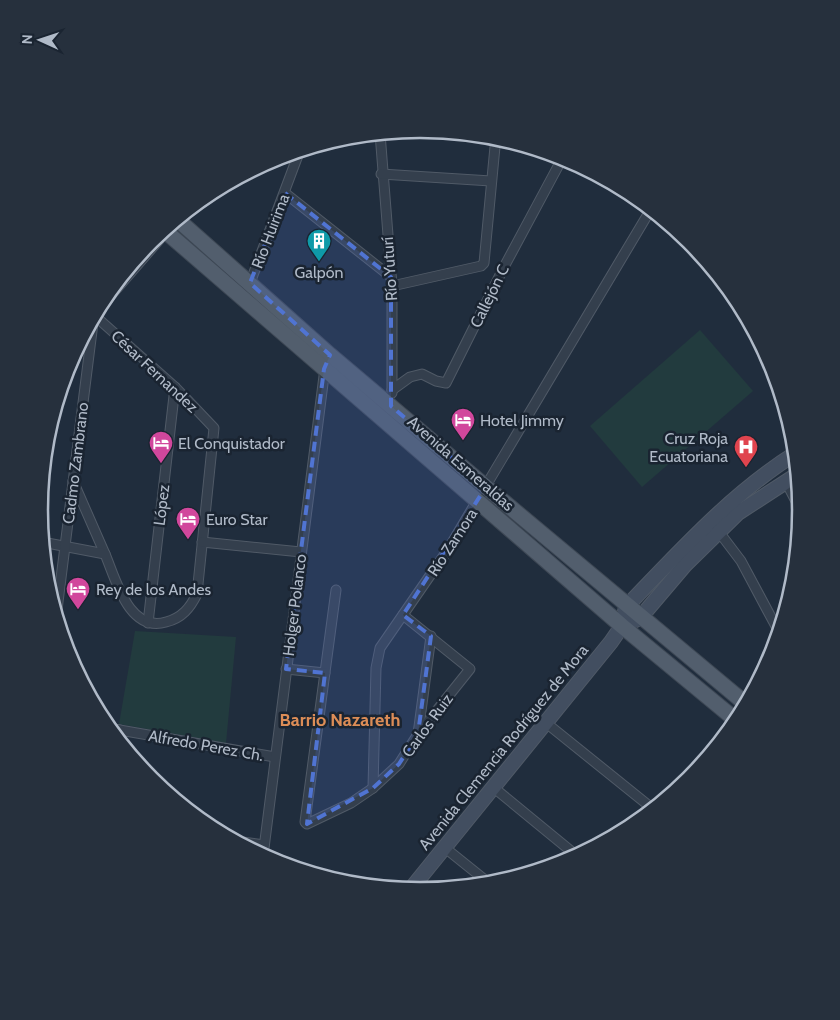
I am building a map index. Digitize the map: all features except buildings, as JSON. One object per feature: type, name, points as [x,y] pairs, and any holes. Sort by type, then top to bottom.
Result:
[{"type":"main road","name":"Avenida Esmeraldas","points":[[183,222],[250,283],[327,362],[478,501],[622,626],[731,716]]},
{"type":"main road","name":"Avenida Esmeraldas","points":[[169,235],[327,362],[391,406],[626,607],[741,700]]},
{"type":"street","name":"Río Yuturí","points":[[380,140],[381,174],[392,282],[391,406]]},
{"type":"street","points":[[285,193],[392,282],[480,266],[484,263],[495,145]]},
{"type":"street","name":"Río Huirima","points":[[250,283],[297,158]]},
{"type":"street","name":"Callejón C","points":[[392,390],[410,377],[422,374],[436,381],[446,383],[513,250],[559,164]]},
{"type":"street","points":[[381,174],[491,181]]},
{"type":"street","name":"Río Zamora","points":[[373,788],[376,668],[380,648],[478,501],[647,214]]},
{"type":"street","name":"César Fernandez","points":[[100,320],[175,387],[214,428],[202,542]]},
{"type":"street","name":"Cadmo Zambrano","points":[[58,599],[91,335]]},
{"type":"street","name":"Holger Polanco","points":[[264,845],[327,362]]},
{"type":"street","name":"López","points":[[148,624],[175,387]]},
{"type":"street","name":"Avenida Clemencia Rodríguez de Mora","points":[[622,626],[640,618],[714,526],[752,483],[789,458]]},
{"type":"street","name":"Avenida Clemencia Rodríguez de Mora","points":[[416,882],[622,626],[626,607],[714,526],[791,479]]},
{"type":"street","points":[[72,481],[128,606],[137,617],[148,624],[170,621],[181,616],[191,606],[197,594],[202,542],[301,552]]},
{"type":"street","points":[[786,482],[792,494]]},
{"type":"street","points":[[752,483],[762,496]]},
{"type":"street","points":[[714,526],[759,592],[775,624]]},
{"type":"street","points":[[49,543],[105,554]]},
{"type":"street","points":[[286,669],[325,673],[336,590]]},
{"type":"street","name":"Carlos Ruiz","points":[[325,673],[305,822],[309,824],[351,803],[373,788],[399,764],[418,734],[470,669],[403,615]]},
{"type":"street","points":[[418,734],[431,636]]},
{"type":"street","points":[[545,722],[648,806]]},
{"type":"street","name":"Alfredo Perez Ch.","points":[[120,730],[275,757]]},
{"type":"street","points":[[492,786],[570,851]]},
{"type":"street","points":[[254,844],[264,845]]},
{"type":"street","points":[[444,847],[481,877]]},
{"type":"highlighted area","points":[[285,193],[391,277],[391,406],[486,487],[403,615],[431,636],[418,734],[399,764],[373,788],[307,824],[325,673],[286,669],[324,369],[330,355],[250,283]]},
{"type":"green space","points":[[700,330],[753,391],[642,487],[590,426]]},
{"type":"green space","points":[[135,631],[236,637],[226,743],[119,724]]},
{"type":"place","name":"Galpón","points":[[319,262]]},
{"type":"place","name":"Hotel Jimmy","points":[[463,441]]},
{"type":"place","name":"El Conquistador","points":[[161,464]]},
{"type":"place","name":"Cruz Roja Ecuatoriana","points":[[746,468]]},
{"type":"place","name":"Euro Star","points":[[188,540]]},
{"type":"place","name":"Rey de los Andes","points":[[78,610]]},
{"type":"district","name":"Barrio Nazareth","points":[[340,720]]}]
